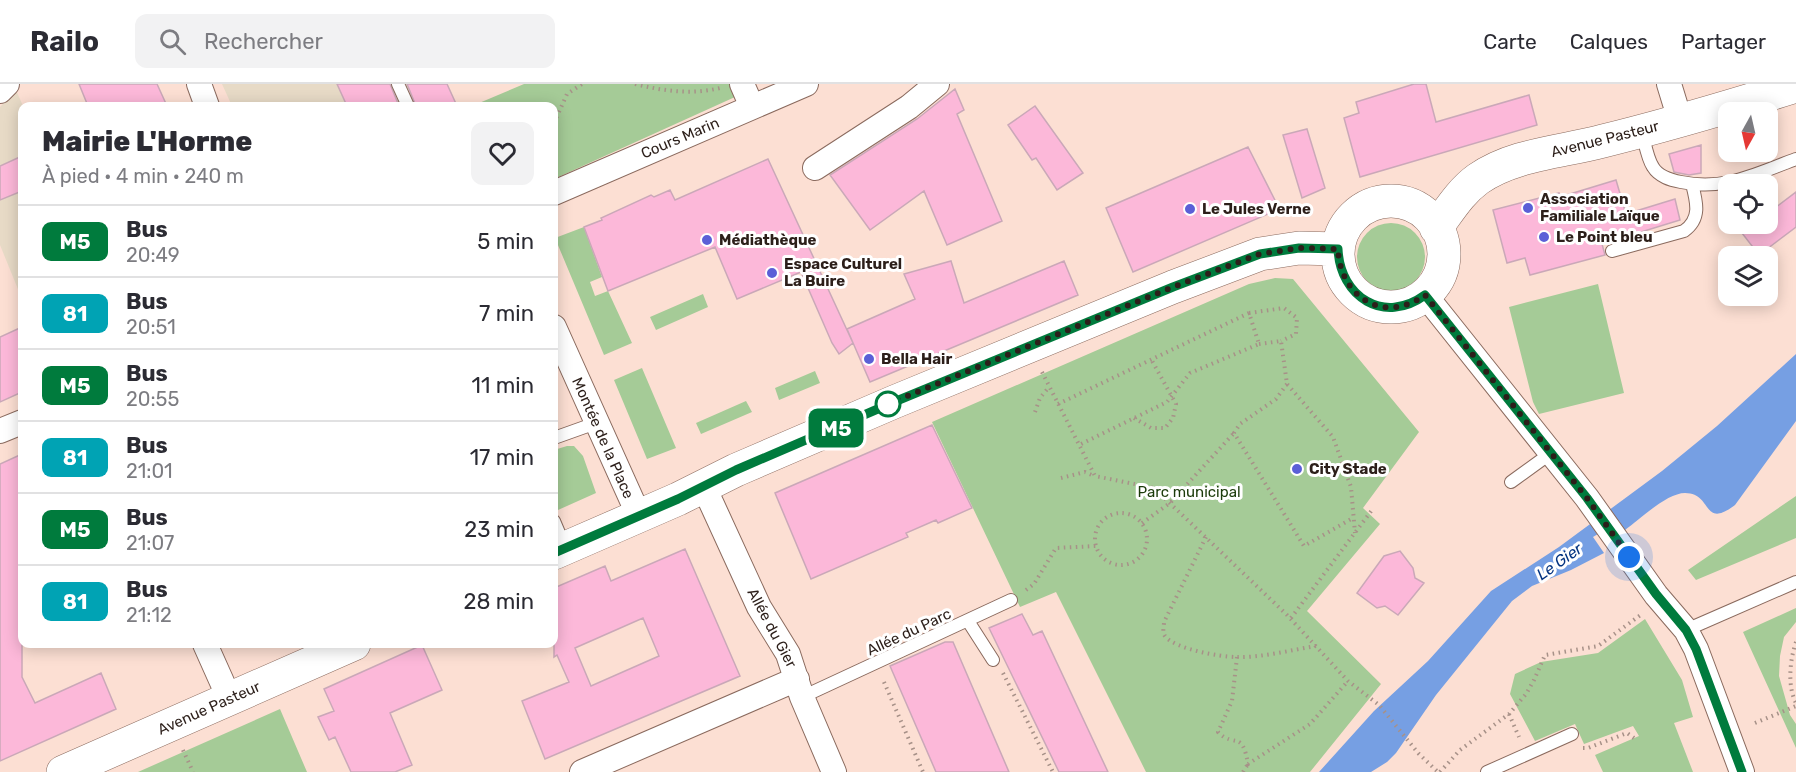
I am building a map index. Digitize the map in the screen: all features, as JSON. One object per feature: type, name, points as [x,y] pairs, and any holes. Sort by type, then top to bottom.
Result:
[{"type":"main road","name":"Avenue Pasteur","points":[[1436,228],[1466,189],[1478,179],[1504,166],[1528,158],[1642,131],[1796,86]]},
{"type":"main road","points":[[1381,202],[1397,202],[1413,206],[1426,215],[1436,228],[1442,243],[1443,259],[1439,275],[1425,295],[1417,301],[1402,306],[1385,307],[1369,302],[1354,293],[1344,280],[1338,264],[1338,249],[1343,231],[1352,217],[1365,208],[1381,202]]},
{"type":"main road","points":[[558,541],[639,516],[736,470],[894,402],[1238,262],[1282,249],[1338,249]]},
{"type":"main road","name":"Avenue Pasteur","points":[[63,772],[345,648]]},
{"type":"street","points":[[0,91],[7,84]]},
{"type":"street","points":[[199,84],[206,102]]},
{"type":"street","name":"Cours Marin","points":[[558,191],[806,84]]},
{"type":"street","points":[[815,168],[909,106],[937,84]]},
{"type":"street","points":[[1669,84],[1680,120]]},
{"type":"street","points":[[733,86],[752,107]]},
{"type":"street","points":[[1425,295],[1587,498],[1629,557],[1686,630],[1696,649],[1742,772]]},
{"type":"street","name":"Montée de la Place","points":[[558,336],[639,516]]},
{"type":"street","points":[[0,431],[18,424]]},
{"type":"street","name":"Allée du Gier","points":[[704,487],[759,607],[788,654],[834,772]]},
{"type":"street","points":[[207,648],[230,700]]},
{"type":"street","points":[[582,772],[800,688]]},
{"type":"lane","points":[[398,84],[406,102]]},
{"type":"lane","points":[[1642,131],[1652,166],[1658,173],[1670,180],[1712,186],[1730,183],[1796,159]]},
{"type":"lane","points":[[1612,251],[1684,231],[1692,225],[1696,218],[1697,206],[1692,184]]},
{"type":"lane","points":[[558,437],[596,423]]},
{"type":"lane","points":[[1511,482],[1551,453]]},
{"type":"lane","points":[[1686,630],[1796,582]]},
{"type":"lane","points":[[968,621],[1011,600]]},
{"type":"lane","name":"Allée du Parc","points":[[800,688],[968,621],[993,660]]},
{"type":"lane","points":[[1486,772],[1572,734]]},
{"type":"path","points":[[558,114],[567,94],[582,84]]},
{"type":"path","points":[[635,84],[676,92],[705,92],[733,86]]},
{"type":"path","points":[[673,84],[676,92]]},
{"type":"path","points":[[1058,404],[1249,313],[1284,308],[1296,318],[1296,334],[1281,341],[1259,344],[1190,373],[1167,402],[1079,445]]},
{"type":"path","points":[[1249,313],[1259,344]]},
{"type":"path","points":[[1281,341],[1287,384],[1333,437],[1351,487],[1355,533]]},
{"type":"path","points":[[1133,418],[1151,428],[1165,428],[1173,418],[1176,404],[1151,359]]},
{"type":"path","points":[[1042,371],[1095,476]]},
{"type":"path","points":[[1142,523],[1170,503],[1240,424],[1276,399],[1287,384]]},
{"type":"path","points":[[1035,411],[1040,398],[1049,387]]},
{"type":"path","points":[[1234,433],[1304,546],[1353,518]]},
{"type":"path","points":[[1061,478],[1085,472],[1154,488],[1290,618],[1348,681],[1378,705],[1419,754],[1439,772],[1460,750],[1509,714],[1530,687],[1545,655],[1598,646],[1645,611]]},
{"type":"path","points":[[1290,618],[1372,510]]},
{"type":"path","points":[[1119,512],[1136,517],[1142,523],[1147,539],[1146,547],[1135,561],[1127,564],[1110,562],[1103,558],[1096,546],[1095,534],[1098,526],[1111,515],[1119,512]]},
{"type":"path","points":[[1206,537],[1164,622],[1163,630],[1166,638],[1182,647],[1237,657],[1316,646]]},
{"type":"path","points":[[1011,600],[1034,584],[1056,548],[1096,546]]},
{"type":"path","points":[[1755,723],[1796,704],[1790,675],[1796,642]]},
{"type":"path","points":[[1237,657],[1232,701],[1218,732],[1224,738],[1237,740],[1245,748],[1248,764]]},
{"type":"path","points":[[993,660],[1007,681],[1053,772]]},
{"type":"path","points":[[1242,772],[1248,764],[1310,724],[1348,681]]},
{"type":"path","points":[[884,682],[923,772]]},
{"type":"path","points":[[1509,714],[1528,754]]},
{"type":"path","points":[[183,749],[193,772]]},
{"type":"shaded area","points":[[222,84],[447,84],[455,102],[230,102]]},
{"type":"shaded area","points":[[16,90],[21,102],[18,102],[18,289],[0,245],[0,107]]},
{"type":"green space","points":[[524,84],[729,84],[735,97],[558,177],[558,102],[481,102]]},
{"type":"green space","points":[[1384,223],[1398,223],[1410,228],[1420,238],[1425,257],[1420,276],[1410,286],[1398,291],[1384,291],[1372,286],[1362,276],[1357,264],[1357,250],[1362,238],[1372,228]]},
{"type":"green space","points":[[584,227],[602,277],[590,282],[595,296],[608,291],[632,343],[604,355],[558,245],[558,237]]},
{"type":"green space","name":"Parc municipal","points":[[1275,278],[1293,279],[1419,432],[1363,508],[1380,524],[1307,611],[1381,684],[1310,772],[1146,772],[1056,592],[1020,607],[932,422],[1249,284]]},
{"type":"green space","points":[[1598,284],[1624,393],[1539,414],[1533,402],[1509,307]]},
{"type":"green space","points":[[703,294],[708,307],[656,330],[650,317]]},
{"type":"green space","points":[[642,368],[676,448],[647,459],[614,380]]},
{"type":"green space","points":[[815,371],[820,383],[779,400],[775,388]]},
{"type":"green space","points":[[746,401],[752,412],[701,434],[696,423]]},
{"type":"green space","points":[[574,446],[583,456],[596,493],[558,510],[558,449]]},
{"type":"green space","points":[[1796,496],[1796,538],[1696,580],[1688,570]]},
{"type":"green space","points":[[1796,608],[1796,622],[1784,637],[1779,676],[1790,715],[1796,724],[1796,748],[1743,632]]},
{"type":"green space","points":[[1645,619],[1682,680],[1693,717],[1674,723],[1693,772],[1603,772],[1595,755],[1639,736],[1633,726],[1584,744],[1575,724],[1535,741],[1510,694],[1515,674],[1541,662],[1598,653]]},
{"type":"green space","points":[[280,709],[307,772],[138,772]]},
{"type":"water","name":"Le Gier","points":[[1796,354],[1796,421],[1735,505],[1717,514],[1712,512],[1700,498],[1685,493],[1678,494],[1662,502],[1625,530],[1619,521],[1593,537],[1604,553],[1532,586],[1512,601],[1436,695],[1396,753],[1387,762],[1371,772],[1319,772],[1374,711],[1428,661],[1491,591],[1559,547],[1662,471],[1717,426]]},
{"type":"building","points":[[79,84],[157,84],[165,102],[86,102]]},
{"type":"building","points":[[337,84],[390,84],[397,102],[345,102]]},
{"type":"building","points":[[407,84],[447,84],[455,102],[414,102]]},
{"type":"building","points":[[1414,84],[1426,84],[1436,122],[1529,95],[1537,125],[1360,177],[1344,118],[1359,113],[1356,102]]},
{"type":"building","points":[[955,89],[964,110],[957,114],[1002,221],[947,245],[924,191],[870,230],[830,175],[917,119]]},
{"type":"building","points":[[1035,106],[1083,173],[1057,190],[1036,158],[1032,160],[1008,125]]},
{"type":"building","points":[[1307,129],[1325,188],[1302,198],[1283,135]]},
{"type":"building","points":[[1701,145],[1701,173],[1689,175],[1674,172],[1669,154]]},
{"type":"building","name":"Le Jules Verne","points":[[1248,147],[1279,208],[1133,272],[1106,208]]},
{"type":"building","points":[[18,158],[18,193],[0,200],[0,166]]},
{"type":"building","points":[[768,159],[853,343],[839,354],[801,272],[737,299],[715,247],[608,291],[584,227],[651,195],[654,197],[670,190],[675,200]]},
{"type":"building","points":[[1616,180],[1626,214],[1675,199],[1680,220],[1602,244],[1605,255],[1530,275],[1525,258],[1507,263],[1493,210],[1559,193],[1560,197]]},
{"type":"building","points":[[1796,192],[1796,227],[1771,246],[1752,246],[1743,234],[1778,234],[1778,206]]},
{"type":"building","points":[[951,261],[964,303],[1064,261],[1078,295],[870,382],[847,329],[915,299],[904,274]]},
{"type":"building","points":[[18,329],[18,394],[0,402],[0,337]]},
{"type":"building","points":[[932,425],[972,508],[938,523],[936,520],[906,533],[908,537],[811,579],[775,493]]},
{"type":"building","points":[[18,456],[18,648],[22,648],[22,677],[35,703],[101,673],[116,709],[0,761],[0,464]]},
{"type":"building","points":[[685,549],[740,676],[545,759],[522,701],[569,682],[557,655],[554,657],[554,648],[558,648],[558,586],[605,566],[611,581]],"holes":[[[643,618],[659,656],[591,686],[575,648]]]},
{"type":"building","points":[[1400,551],[1413,568],[1415,578],[1424,583],[1398,615],[1385,606],[1377,608],[1357,593],[1384,556]]},
{"type":"building","points":[[1022,614],[1033,635],[1042,631],[1108,772],[1059,772],[989,628]]},
{"type":"building","points":[[945,642],[953,642],[1009,772],[936,772],[890,666]]},
{"type":"building","points":[[415,648],[423,648],[442,690],[390,713],[412,765],[395,772],[351,772],[335,737],[329,740],[318,717],[334,711],[324,689]]},
{"type":"bus line","name":"M5","points":[[558,551],[678,499],[736,470],[894,402],[1173,287],[1260,254],[1282,249],[1338,249],[1338,264],[1344,280],[1354,293],[1369,302],[1385,307],[1402,306],[1417,301],[1425,295],[1587,498],[1656,594],[1686,630],[1696,649],[1742,772]]},
{"type":"place","name":"Association Familiale Laïque","points":[[1528,208]]},
{"type":"place","name":"Le Jules Verne","points":[[1190,209]]},
{"type":"place","name":"Le Point bleu","points":[[1544,237]]},
{"type":"place","name":"Médiathèque","points":[[707,240]]},
{"type":"place","name":"Espace Culturel La Buire","points":[[772,273]]},
{"type":"place","name":"Bella Hair","points":[[869,359]]},
{"type":"place","name":"City Stade","points":[[1297,469]]},
{"type":"route","points":[[888,404],[1173,287],[1260,254],[1282,249],[1338,249],[1338,264],[1344,280],[1354,293],[1369,302],[1385,307],[1402,306],[1417,301],[1425,295],[1587,498],[1629,557]]}]
